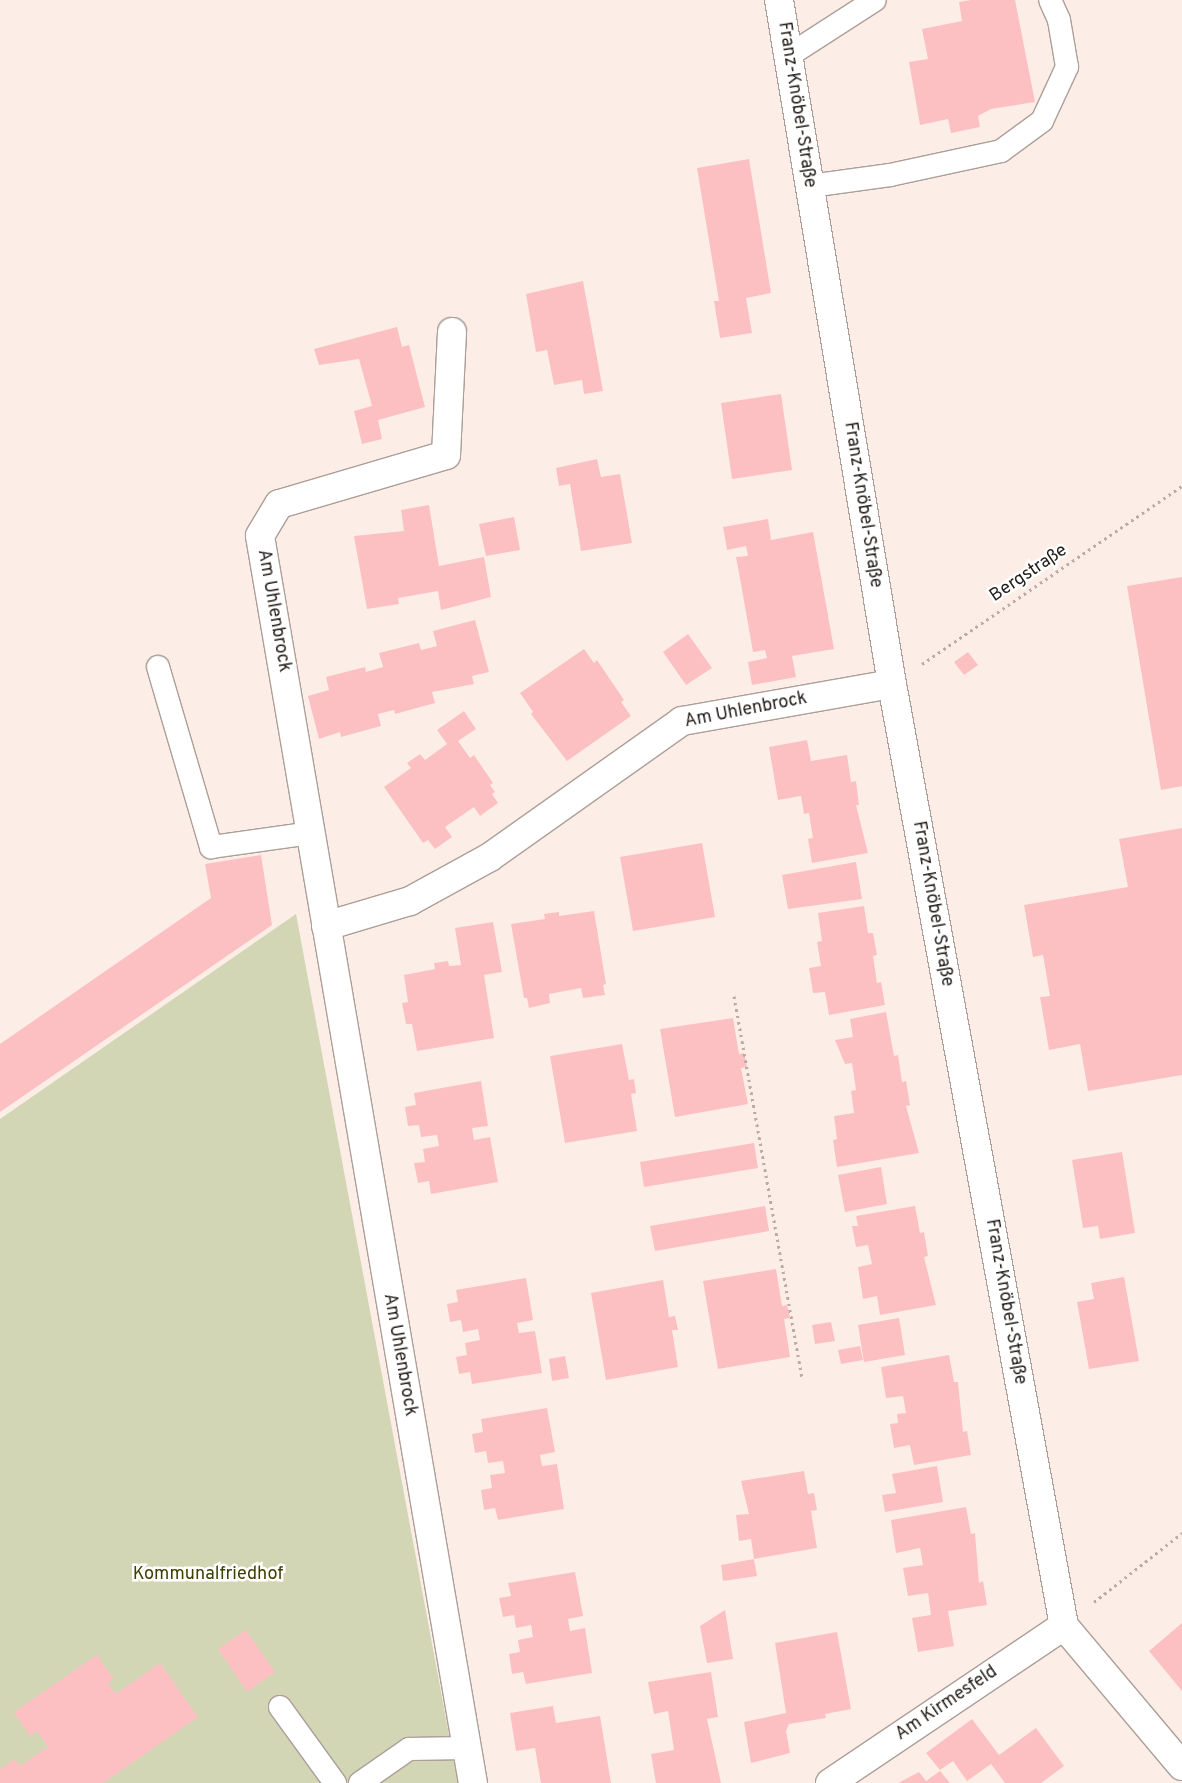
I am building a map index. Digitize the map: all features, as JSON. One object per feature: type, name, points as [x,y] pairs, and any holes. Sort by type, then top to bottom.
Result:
[{"type":"street","name":"Franz-Knöbel-Straße","points":[[779,0],[892,684],[1064,1626],[1182,1766]]},
{"type":"street","name":"Am Uhlenbrock","points":[[452,332],[446,454],[279,504],[260,536],[473,1783]]},
{"type":"street","name":"Am Uhlenbrock","points":[[326,926],[410,901],[490,857],[682,721],[892,684]]},
{"type":"street","name":"Am Kirmesfeld","points":[[830,1783],[1064,1626]]},
{"type":"lane","points":[[788,56],[875,0]]},
{"type":"lane","points":[[810,186],[890,175],[1001,151],[1042,121],[1067,68],[1059,20],[1050,0]]},
{"type":"lane","points":[[158,667],[211,847],[310,833]]},
{"type":"lane","points":[[280,1707],[335,1783]]},
{"type":"lane","points":[[360,1783],[410,1749],[466,1748]]},
{"type":"path","name":"Bergstraße","points":[[892,684],[1182,486]]},
{"type":"path","points":[[734,996],[802,1377]]},
{"type":"path","points":[[1064,1626],[1182,1533]]},
{"type":"green space","name":"Kommunalfriedhof","points":[[296,914],[458,1783],[0,1783],[0,1119]]},
{"type":"building","points":[[971,0],[1015,0],[1035,102],[991,109],[978,116],[980,127],[951,133],[948,119],[920,125],[909,62],[928,59],[922,29],[962,21],[959,2]]},
{"type":"building","points":[[749,159],[771,293],[746,298],[752,333],[720,338],[714,301],[719,301],[697,168]]},
{"type":"building","points":[[583,281],[603,391],[584,394],[582,380],[554,385],[547,350],[536,352],[526,294]]},
{"type":"building","points":[[397,327],[402,347],[409,345],[425,407],[378,420],[382,439],[362,444],[354,411],[372,406],[359,359],[319,365],[314,349]]},
{"type":"building","points":[[781,394],[792,470],[732,479],[721,403]]},
{"type":"building","points":[[597,459],[601,477],[620,474],[632,543],[581,551],[570,484],[559,486],[556,468]]},
{"type":"building","points":[[429,505],[439,566],[484,557],[491,597],[441,610],[438,591],[398,598],[399,604],[367,609],[354,536],[404,531],[401,510]]},
{"type":"building","points":[[514,517],[520,550],[486,556],[479,524]]},
{"type":"building","points":[[768,519],[771,540],[813,532],[834,649],[792,656],[796,677],[752,685],[748,662],[767,658],[765,650],[753,652],[736,557],[748,556],[746,546],[727,550],[723,527]]},
{"type":"building","points":[[1182,577],[1182,786],[1161,790],[1127,586]]},
{"type":"building","points":[[475,620],[489,672],[472,676],[474,684],[432,692],[435,703],[395,714],[394,710],[378,714],[381,726],[341,737],[340,732],[319,739],[308,696],[329,690],[326,677],[365,667],[366,672],[383,667],[379,653],[419,643],[421,650],[437,646],[433,631]]},
{"type":"building","points":[[688,634],[712,668],[686,685],[663,652]]},
{"type":"building","points":[[584,649],[594,663],[597,660],[624,700],[621,702],[631,716],[567,761],[531,714],[533,712],[520,693]]},
{"type":"building","points":[[968,652],[978,665],[964,675],[954,662]]},
{"type":"building","points":[[464,711],[476,729],[458,741],[470,758],[474,755],[493,783],[490,785],[495,792],[492,794],[498,803],[480,816],[474,807],[445,827],[452,837],[435,849],[428,840],[423,843],[384,787],[411,768],[407,763],[420,754],[425,760],[447,744],[437,730]]},
{"type":"building","points":[[807,740],[811,761],[847,755],[851,782],[856,781],[859,805],[856,805],[868,853],[812,863],[808,839],[813,838],[809,813],[804,814],[801,796],[778,800],[769,747]]},
{"type":"building","points":[[1182,828],[1182,1075],[1088,1091],[1080,1044],[1049,1050],[1040,997],[1050,996],[1043,955],[1033,957],[1024,905],[1128,887],[1119,839]]},
{"type":"building","points":[[702,843],[715,917],[633,931],[620,857]]},
{"type":"building","points":[[261,855],[272,925],[0,1112],[0,1044],[211,898],[205,864]]},
{"type":"building","points":[[856,862],[862,899],[788,909],[782,875]]},
{"type":"building","points":[[864,906],[868,933],[873,933],[877,955],[873,956],[877,983],[881,982],[885,1005],[829,1015],[825,992],[813,993],[809,968],[821,966],[817,942],[822,941],[818,913]]},
{"type":"building","points":[[594,911],[606,984],[603,985],[605,995],[583,998],[581,988],[549,994],[550,1003],[529,1008],[527,998],[524,998],[511,924],[545,919],[544,914],[559,912],[559,916]]},
{"type":"building","points":[[493,922],[502,972],[484,975],[494,1038],[417,1051],[412,1024],[406,1024],[402,1003],[408,1002],[404,975],[435,969],[434,963],[448,961],[449,966],[461,965],[455,928]]},
{"type":"building","points":[[886,1012],[894,1056],[898,1055],[902,1082],[906,1081],[910,1105],[906,1106],[919,1153],[837,1167],[833,1140],[837,1139],[834,1116],[854,1113],[851,1091],[856,1090],[852,1063],[845,1064],[835,1040],[853,1037],[850,1019]]},
{"type":"building","points":[[733,1018],[739,1054],[744,1053],[747,1067],[741,1068],[748,1104],[675,1117],[660,1029]]},
{"type":"building","points":[[622,1044],[629,1080],[634,1079],[636,1093],[631,1094],[637,1131],[565,1143],[550,1056]]},
{"type":"building","points":[[481,1081],[488,1126],[472,1128],[474,1140],[490,1137],[498,1182],[431,1194],[429,1181],[418,1183],[414,1163],[425,1162],[423,1149],[439,1146],[437,1135],[421,1137],[419,1125],[408,1126],[405,1107],[416,1105],[414,1093]]},
{"type":"building","points":[[754,1143],[758,1168],[644,1187],[640,1162]]},
{"type":"building","points":[[1122,1152],[1135,1233],[1100,1239],[1098,1226],[1083,1228],[1072,1160]]},
{"type":"building","points":[[881,1167],[887,1204],[845,1212],[838,1175]]},
{"type":"building","points":[[765,1206],[769,1231],[655,1251],[650,1226]]},
{"type":"building","points":[[915,1206],[920,1233],[924,1232],[928,1256],[924,1257],[936,1305],[880,1315],[877,1296],[863,1299],[858,1267],[872,1264],[868,1245],[856,1247],[852,1226],[858,1226],[856,1216]]},
{"type":"building","points":[[776,1269],[782,1306],[787,1305],[790,1318],[784,1319],[790,1357],[718,1369],[703,1281]]},
{"type":"building","points":[[1124,1277],[1139,1361],[1089,1369],[1077,1302],[1094,1299],[1091,1283]]},
{"type":"building","points":[[526,1278],[533,1320],[517,1323],[519,1333],[535,1331],[542,1373],[472,1384],[470,1372],[459,1374],[456,1357],[467,1355],[465,1343],[480,1340],[478,1329],[463,1332],[461,1320],[450,1322],[447,1304],[458,1302],[456,1290]]},
{"type":"building","points":[[663,1280],[669,1317],[675,1316],[678,1330],[672,1330],[678,1367],[606,1380],[591,1293]]},
{"type":"building","points":[[899,1318],[905,1355],[864,1362],[858,1325]]},
{"type":"building","points":[[831,1322],[835,1341],[815,1344],[812,1325]]},
{"type":"building","points":[[860,1346],[863,1360],[841,1364],[838,1350]]},
{"type":"building","points":[[949,1355],[954,1382],[958,1382],[963,1432],[967,1431],[971,1455],[914,1465],[910,1445],[894,1448],[890,1424],[898,1423],[897,1414],[906,1413],[903,1396],[886,1398],[881,1367]]},
{"type":"building","points":[[565,1356],[569,1378],[552,1381],[549,1359]]},
{"type":"building","points":[[547,1408],[555,1452],[540,1455],[542,1466],[557,1464],[564,1509],[498,1520],[495,1508],[484,1510],[481,1490],[492,1488],[490,1475],[505,1473],[503,1461],[488,1463],[486,1451],[475,1453],[472,1434],[483,1432],[481,1419]]},
{"type":"building","points":[[937,1466],[943,1502],[885,1512],[882,1495],[896,1493],[892,1474]]},
{"type":"building","points":[[804,1471],[808,1494],[814,1493],[817,1510],[811,1511],[817,1548],[754,1559],[751,1539],[739,1541],[736,1515],[749,1514],[741,1481]]},
{"type":"building","points":[[966,1507],[971,1534],[975,1533],[979,1583],[983,1581],[987,1605],[948,1611],[954,1646],[918,1652],[912,1618],[931,1615],[928,1593],[908,1596],[903,1568],[923,1565],[920,1548],[896,1553],[891,1520]]},
{"type":"building","points":[[754,1559],[757,1576],[723,1581],[721,1565]]},
{"type":"building","points":[[575,1572],[583,1616],[568,1619],[570,1631],[585,1628],[592,1673],[526,1684],[523,1672],[512,1674],[509,1654],[520,1652],[518,1640],[533,1637],[531,1625],[516,1628],[514,1615],[503,1617],[499,1598],[511,1596],[508,1583]]},
{"type":"building","points":[[725,1610],[733,1659],[707,1663],[700,1626]]},
{"type":"building","points":[[1182,1623],[1182,1691],[1149,1651]]},
{"type":"building","points":[[246,1630],[275,1672],[247,1692],[218,1649]]},
{"type":"building","points":[[837,1632],[851,1709],[825,1714],[826,1718],[789,1724],[786,1731],[790,1753],[751,1763],[744,1722],[786,1713],[775,1643]]},
{"type":"building","points":[[97,1655],[114,1679],[108,1683],[116,1694],[160,1663],[198,1717],[103,1783],[0,1783],[0,1769],[15,1759],[20,1766],[48,1747],[37,1731],[30,1736],[14,1712]]},
{"type":"building","points":[[711,1672],[718,1717],[707,1719],[721,1783],[656,1783],[651,1754],[674,1750],[668,1711],[654,1714],[648,1682]]},
{"type":"building","points":[[553,1706],[556,1723],[600,1716],[611,1783],[541,1783],[535,1748],[516,1751],[510,1713]]},
{"type":"building","points":[[972,1719],[999,1755],[1036,1728],[1064,1766],[1041,1783],[1005,1783],[991,1764],[967,1781],[953,1761],[940,1770],[926,1753]]},
{"type":"building","points":[[940,1771],[950,1783],[898,1783],[919,1772],[926,1781]]}]
